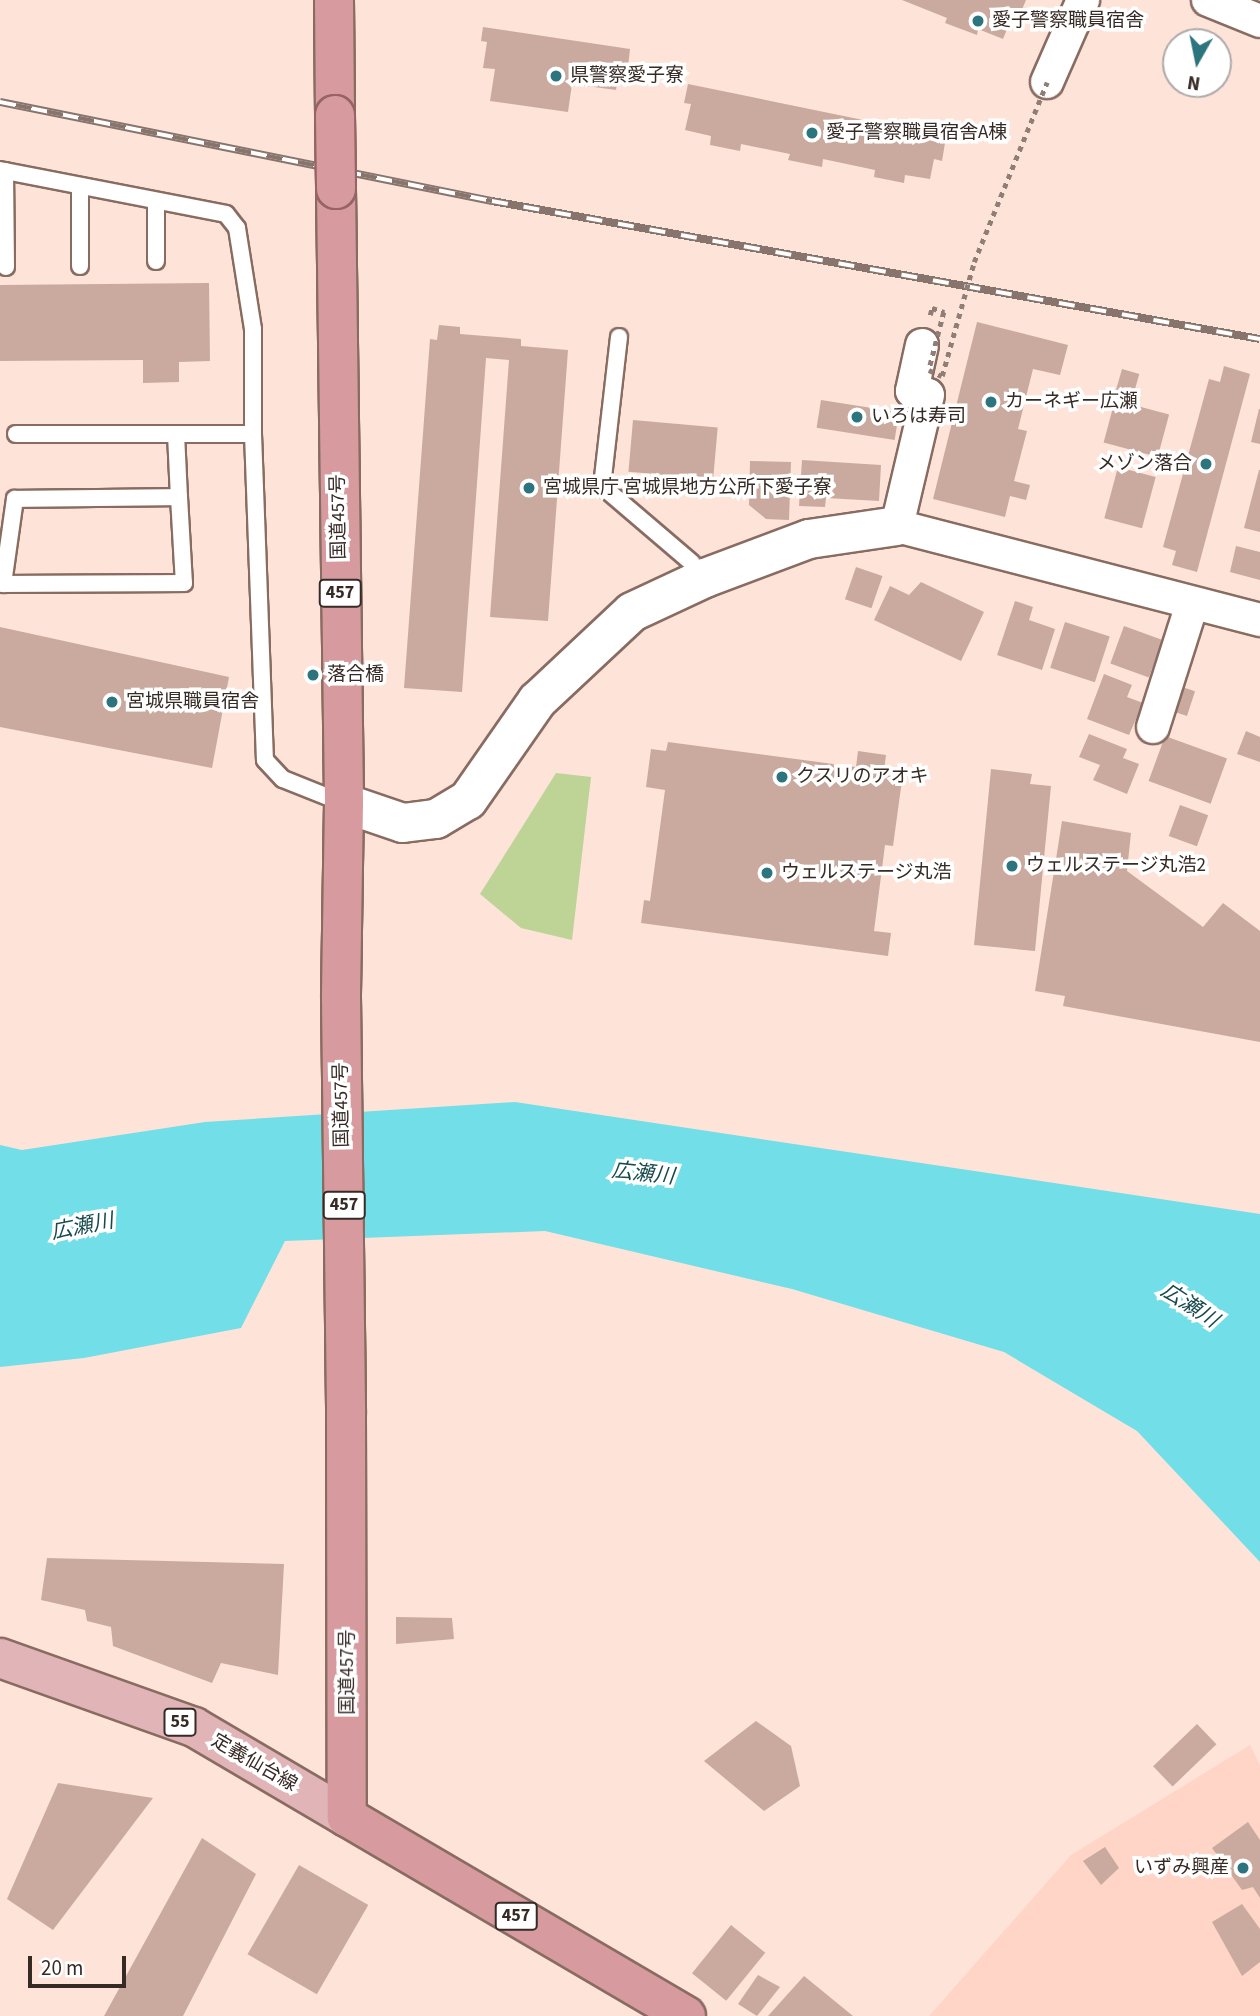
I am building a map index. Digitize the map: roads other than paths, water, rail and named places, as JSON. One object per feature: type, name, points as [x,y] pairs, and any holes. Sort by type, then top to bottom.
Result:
[{"type":"highway","name":"国道457号","points":[[334,0],[344,803],[341,997],[346,1414],[346,1817]]},
{"type":"highway","name":"457","points":[[346,1817],[686,2016]]},
{"type":"main road","name":"定義仙台線","points":[[0,1658],[194,1727],[346,1817]]},
{"type":"street","points":[[1047,82],[1083,0]]},
{"type":"street","points":[[1208,0],[1260,21]]},
{"type":"street","points":[[897,526],[928,395],[912,391],[922,345]]},
{"type":"street","points":[[344,803],[403,823],[436,819],[468,800],[537,701],[632,612],[698,570],[809,539],[897,526],[1260,620]]},
{"type":"street","points":[[1153,727],[1192,604]]},
{"type":"lane","points":[[6,267],[2,171],[226,214],[237,228],[253,329],[253,434],[265,760],[283,779],[344,803]]},
{"type":"lane","points":[[80,186],[80,266]]},
{"type":"lane","points":[[156,201],[156,261]]},
{"type":"lane","points":[[619,337],[602,486],[698,570]]},
{"type":"lane","points":[[16,434],[253,434]]},
{"type":"lane","points":[[176,434],[184,583],[3,583],[15,499],[179,497]]},
{"type":"water","name":"広瀬川","points":[[515,1102],[1260,1214],[1260,1562],[1137,1431],[1004,1352],[792,1289],[545,1231],[285,1241],[241,1328],[84,1358],[0,1367],[0,1145],[22,1150],[205,1122]]},
{"type":"railway","points":[[0,102],[492,201],[1260,339]]},
{"type":"place","name":"愛子警察職員宿舎","points":[[978,21]]},
{"type":"place","name":"県警察愛子寮","points":[[556,76]]},
{"type":"place","name":"愛子警察職員宿舎A棟","points":[[812,133]]},
{"type":"place","name":"カーネギー広瀬","points":[[991,402]]},
{"type":"place","name":"いろは寿司","points":[[857,417]]},
{"type":"place","name":"メゾン落合","points":[[1206,464]]},
{"type":"place","name":"宮城県庁 宮城県地方公所下愛子寮","points":[[529,488]]},
{"type":"place","name":"落合橋","points":[[313,675]]},
{"type":"place","name":"宮城県職員宿舎","points":[[112,702]]},
{"type":"place","name":"クスリのアオキ","points":[[782,777]]},
{"type":"place","name":"ウェルステージ丸浩2","points":[[1012,866]]},
{"type":"place","name":"ウェルステージ丸浩","points":[[767,873]]},
{"type":"place","name":"いずみ興産","points":[[1243,1868]]}]
